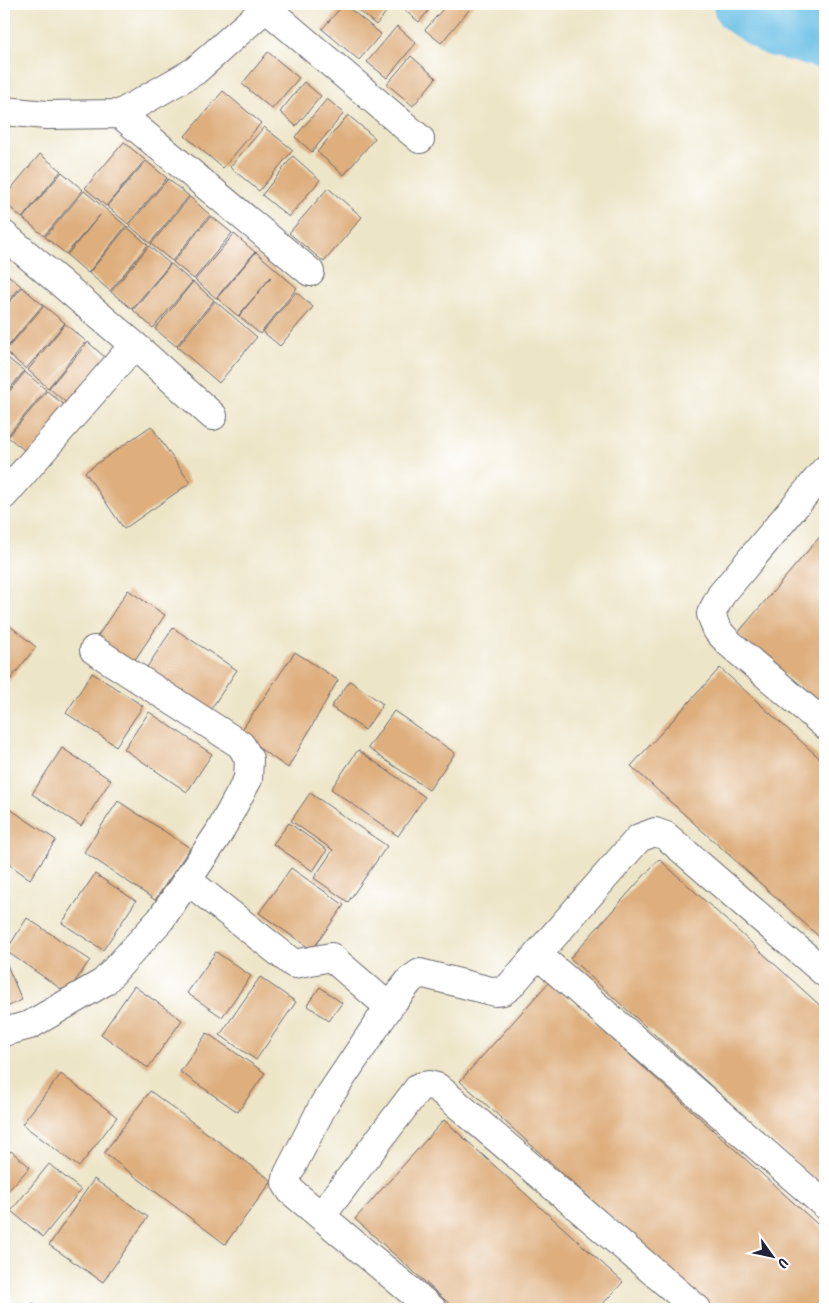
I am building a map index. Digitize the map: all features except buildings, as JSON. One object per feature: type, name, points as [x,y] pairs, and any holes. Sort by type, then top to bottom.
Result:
[{"type":"street","points":[[4,111],[46,115],[120,114],[195,71],[268,6],[420,139]]},
{"type":"street","points":[[120,114],[310,272]]},
{"type":"street","points":[[4,235],[134,345],[213,416]]},
{"type":"street","points":[[9,480],[134,345]]},
{"type":"street","points":[[821,485],[721,595],[711,614],[717,630],[729,642],[825,725]]},
{"type":"street","points":[[4,1032],[30,1025],[104,982],[161,920],[219,833],[248,779],[249,759],[241,745],[221,730],[94,650]]},
{"type":"street","points":[[432,1309],[291,1191],[286,1183],[288,1174],[324,1104],[389,1006],[410,980],[420,973],[495,992],[503,991],[510,986],[538,955],[639,838],[656,832],[666,836],[825,973]]},
{"type":"street","points":[[187,880],[294,964],[331,957],[389,1006]]},
{"type":"street","points":[[538,955],[825,1205]]},
{"type":"street","points":[[322,1215],[419,1087],[429,1085],[437,1087],[697,1309]]},
{"type":"waterway","points":[[746,4],[777,24],[825,36]]}]
